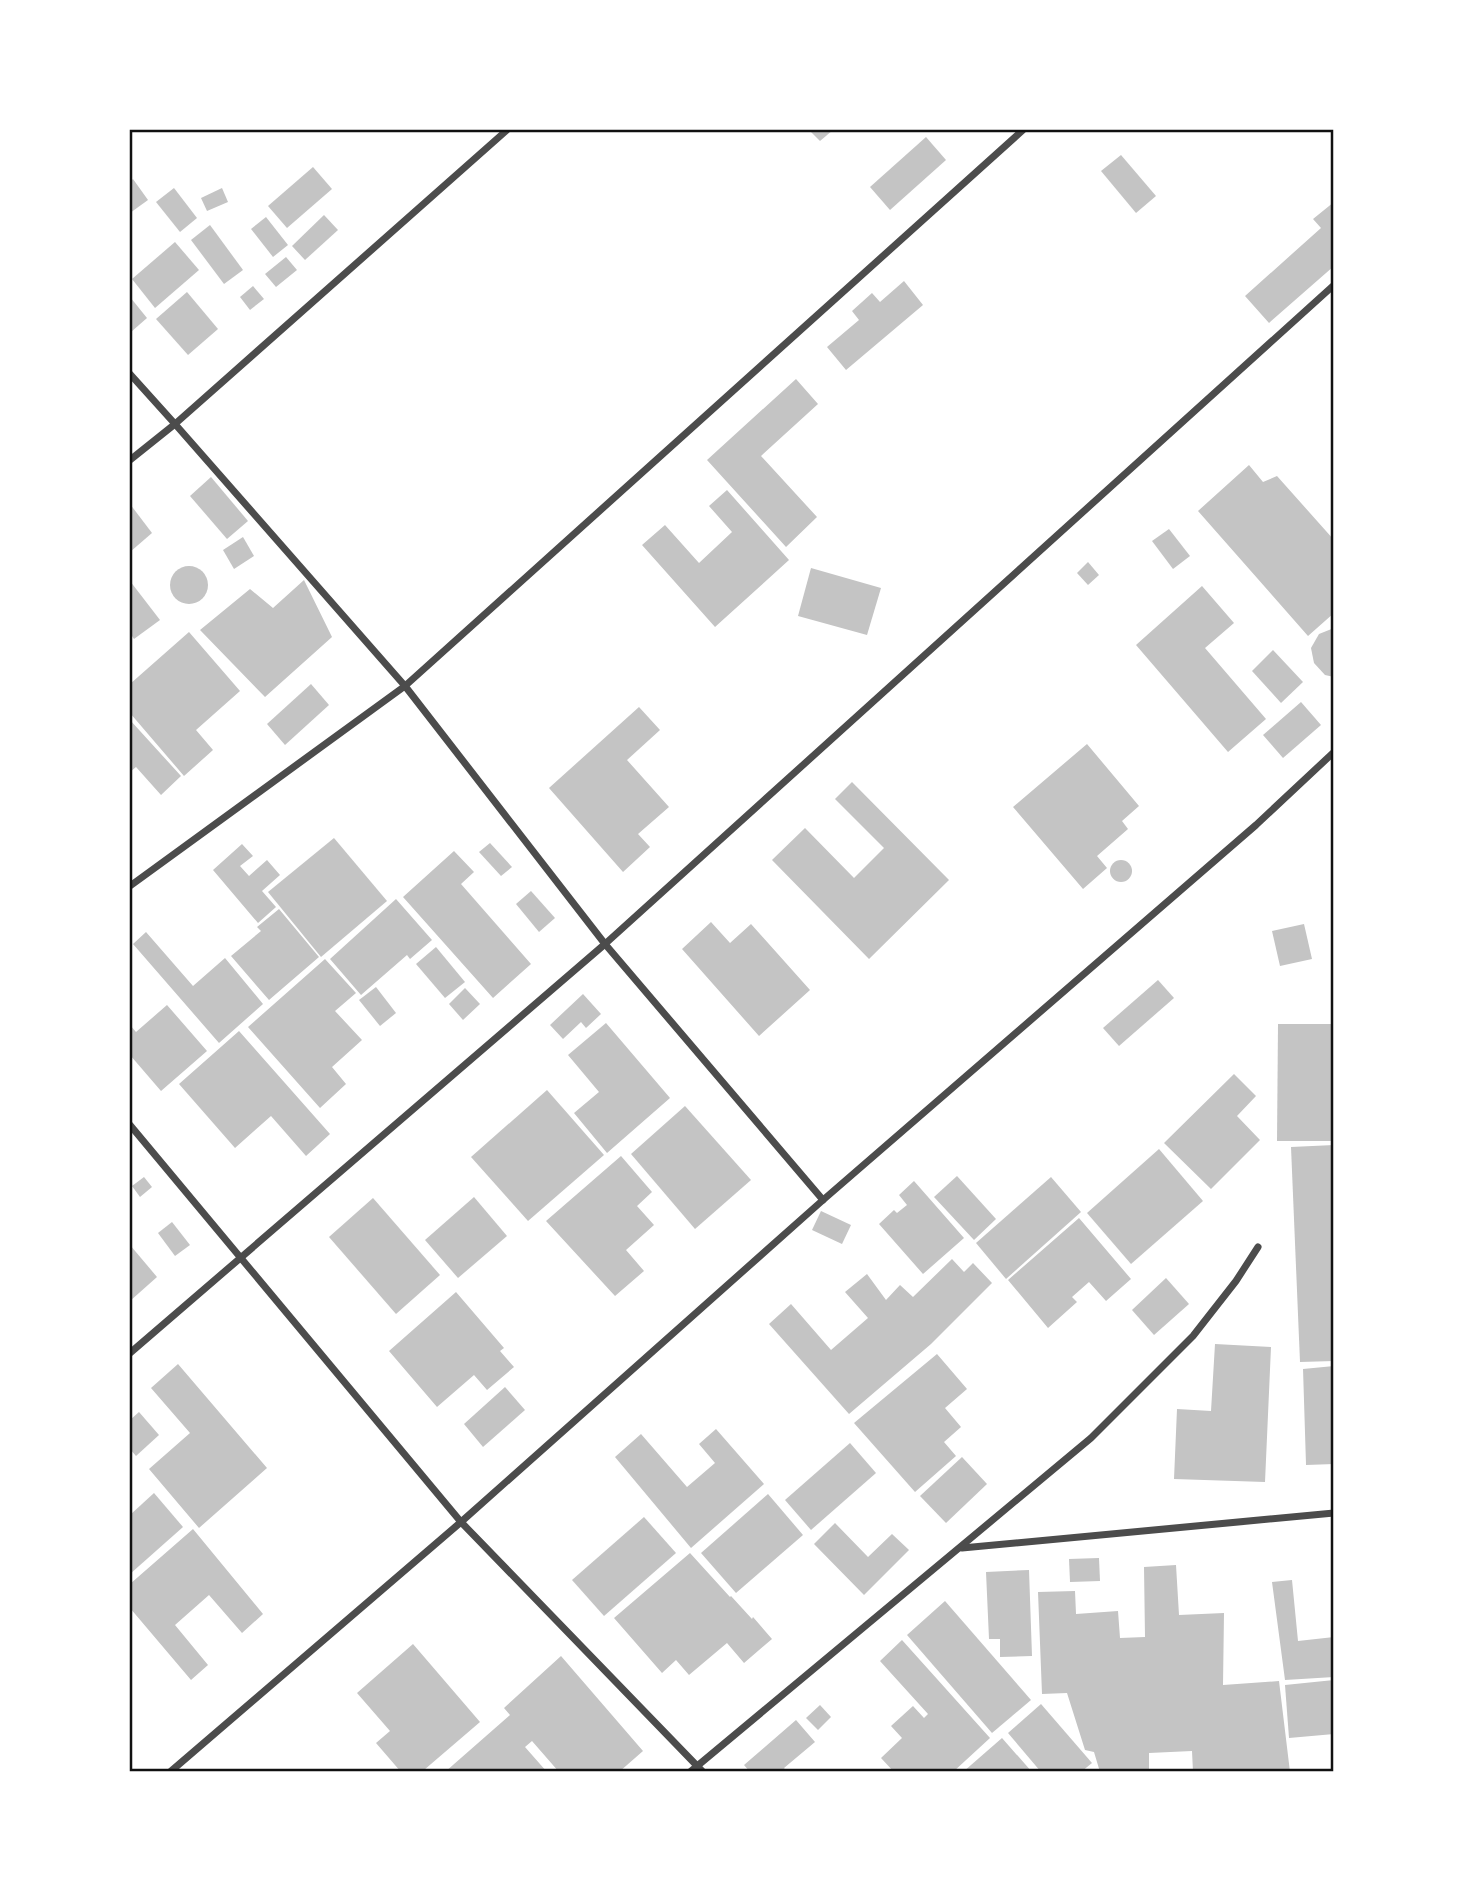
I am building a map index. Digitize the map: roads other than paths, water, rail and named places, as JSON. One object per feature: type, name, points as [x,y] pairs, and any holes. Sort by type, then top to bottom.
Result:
[{"type":"street","points":[[130,460],[175,424],[508,130]]},
{"type":"street","points":[[130,886],[405,686],[1023,130]]},
{"type":"street","points":[[130,1353],[604,944],[1334,285]]},
{"type":"street","points":[[130,374],[405,686],[604,944],[823,1200]]},
{"type":"street","points":[[170,1772],[461,1522],[823,1200],[1256,825],[1334,752]]},
{"type":"street","points":[[130,1125],[461,1522],[703,1772]]},
{"type":"street","points":[[690,1772],[1091,1438],[1183,1346],[1236,1281],[1258,1247]]},
{"type":"street","points":[[961,1548],[1334,1513]]}]
